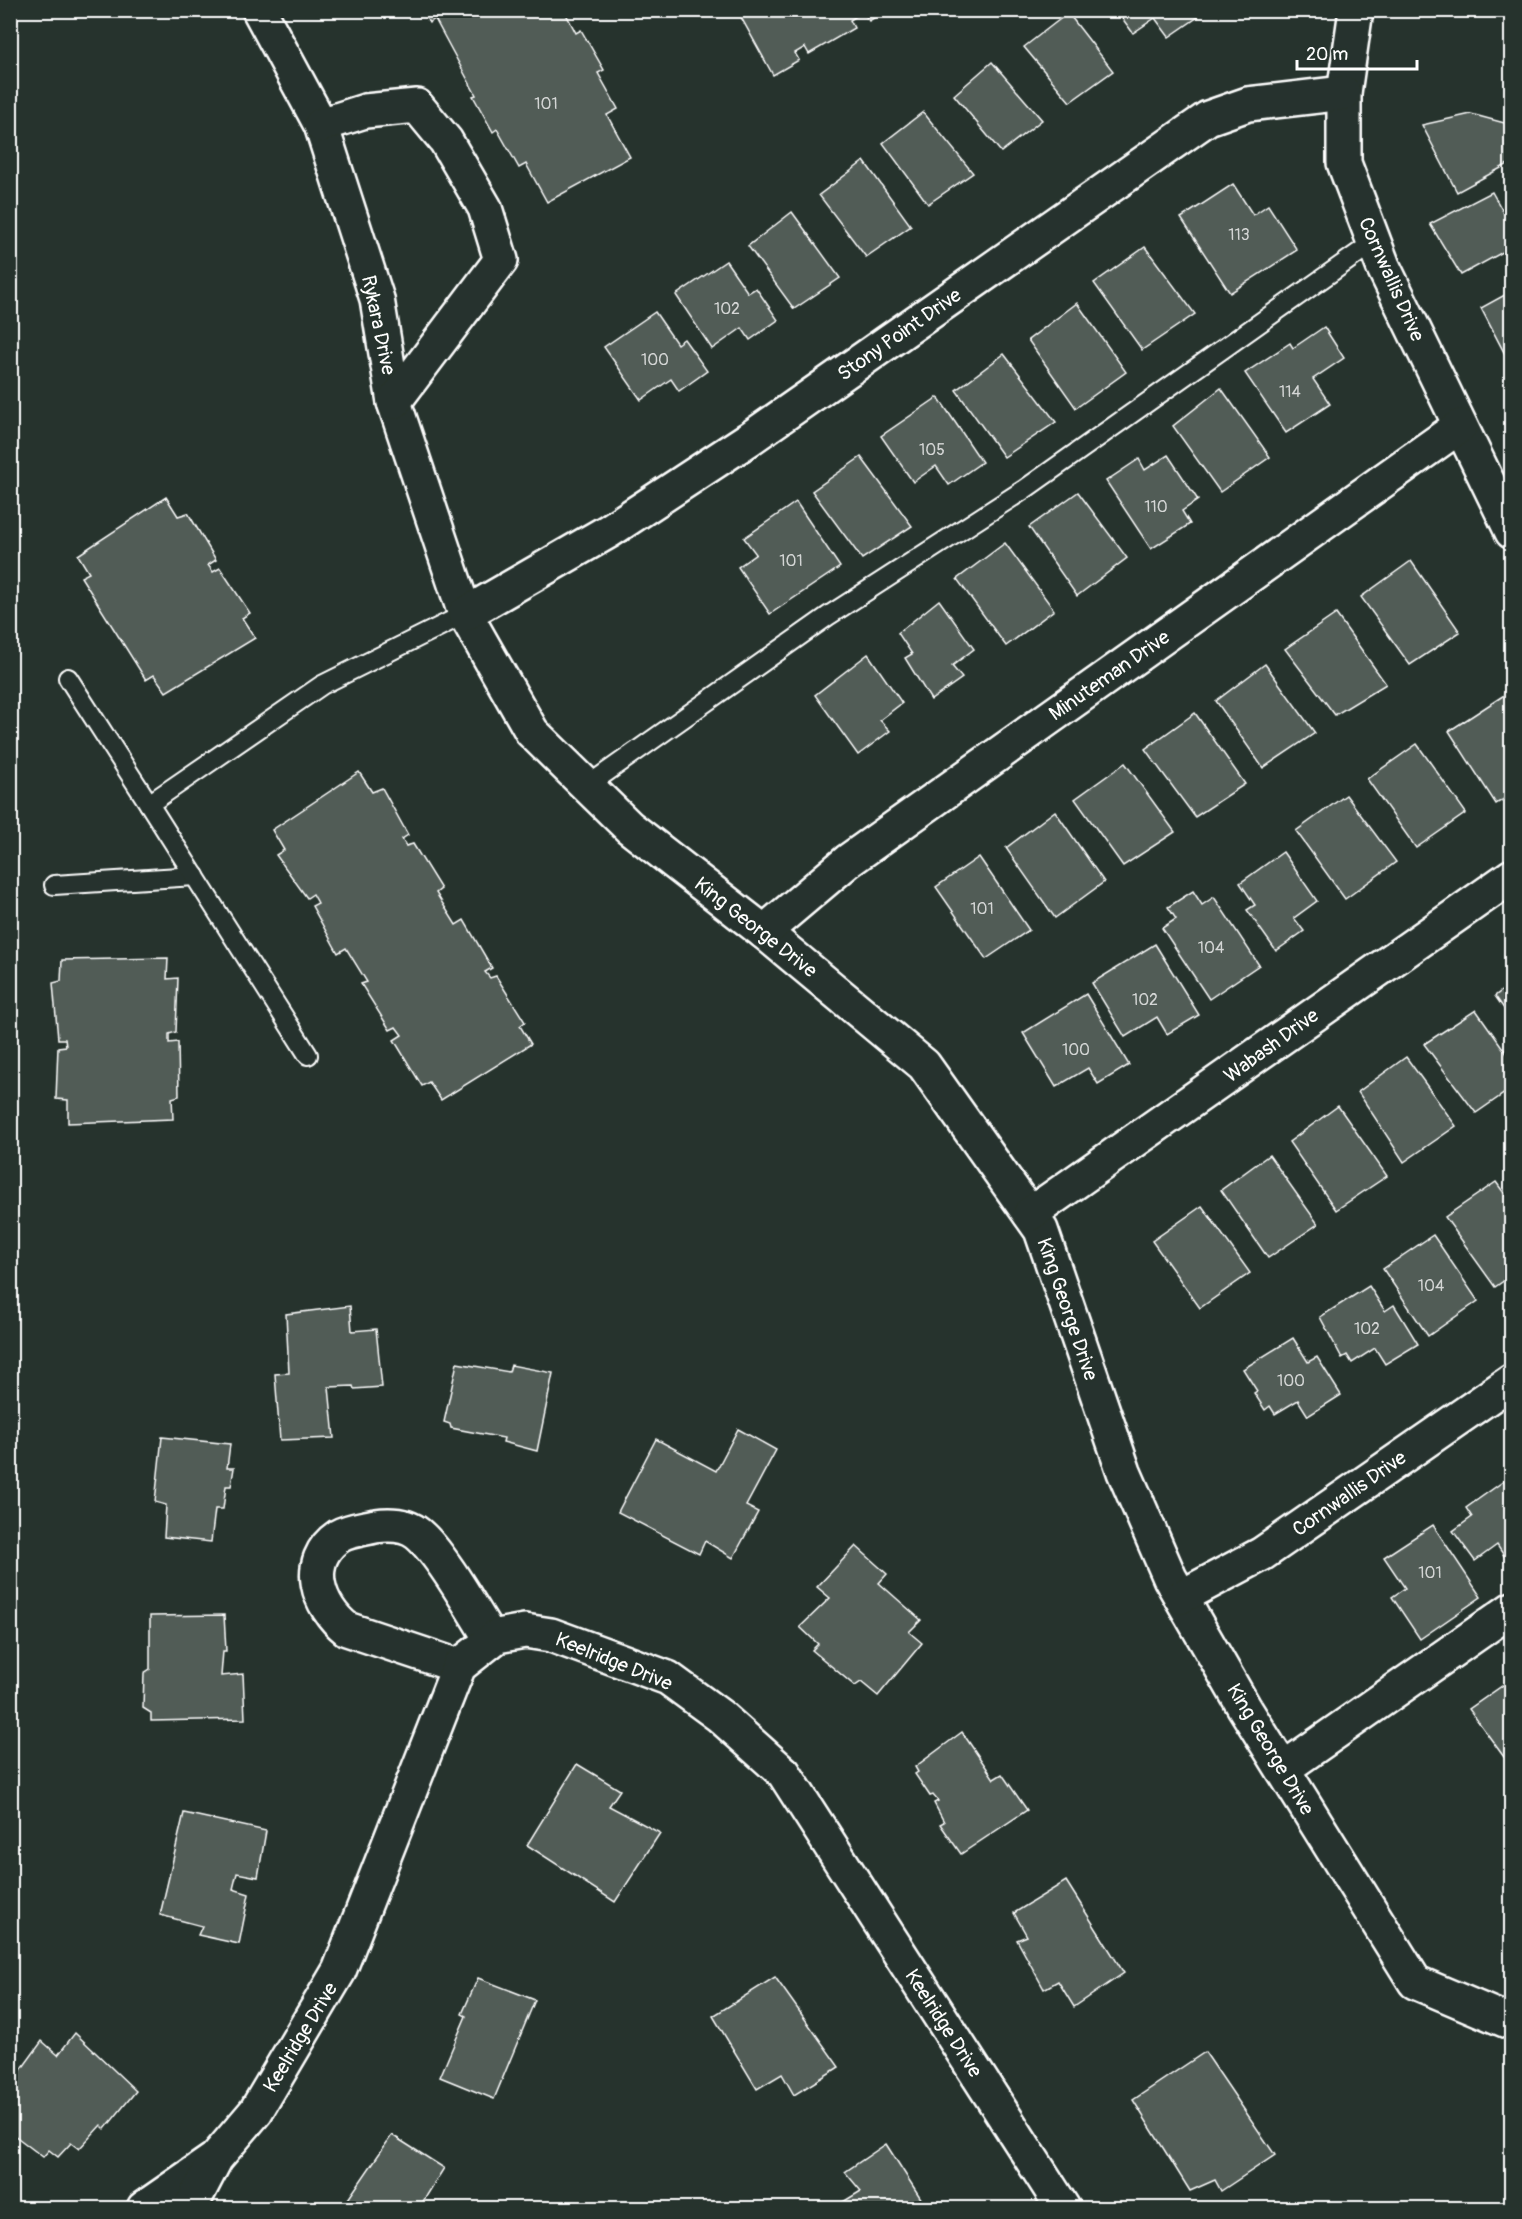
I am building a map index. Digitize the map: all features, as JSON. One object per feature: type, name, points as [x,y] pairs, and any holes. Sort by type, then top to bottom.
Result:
[{"type":"street","name":"Rykara Drive","points":[[259,10],[321,125],[377,299],[393,402],[465,614]]},
{"type":"street","name":"Cornwallis Drive","points":[[1356,10],[1344,93],[1344,163],[1383,266],[1512,532]]},
{"type":"street","name":"Stony Point Drive","points":[[465,614],[609,531],[749,439],[1208,118],[1248,104],[1344,93]]},
{"type":"street","points":[[321,125],[365,111],[417,106],[446,141],[485,208],[501,260],[393,402]]},
{"type":"street","name":"Minuteman Drive","points":[[764,932],[848,861],[1460,426]]},
{"type":"street","name":"King George Drive","points":[[465,614],[532,732],[629,826],[764,932],[924,1065],[1041,1230],[1124,1472],[1170,1578],[1283,1769],[1415,1982],[1512,2023]]},
{"type":"street","name":"Wabash Drive","points":[[1030,1214],[1512,876]]},
{"type":"street","name":"Cornwallis Drive","points":[[1181,1597],[1262,1554],[1512,1381]]},
{"type":"street","points":[[457,1670],[452,1664],[347,1629],[333,1618],[323,1602],[318,1575],[322,1557],[332,1542],[347,1533],[384,1525],[411,1529],[431,1547],[491,1639]]},
{"type":"street","points":[[1283,1769],[1512,1609]]},
{"type":"street","name":"Keelridge Drive","points":[[190,2208],[216,2158],[256,2111],[339,1971],[457,1670],[475,1651],[491,1639],[525,1631],[551,1635],[668,1678],[720,1716],[784,1773],[1063,2208]]},
{"type":"street","name":"Keelridge Drive","points":[[144,2208],[216,2158]]},
{"type":"lane","points":[[587,786],[828,616],[1025,489],[1374,242]]},
{"type":"lane","points":[[149,804],[322,685],[465,614]]},
{"type":"lane","points":[[68,678],[308,1055]]},
{"type":"lane","points":[[54,885],[195,876]]},
{"type":"building","points":[[422,10],[564,10],[576,33],[581,30],[604,70],[598,73],[618,109],[607,115],[630,157],[547,202],[526,164],[519,168],[497,129],[493,132],[435,19],[429,23]]},
{"type":"building","points":[[737,10],[887,10],[869,21],[863,12],[850,20],[854,28],[809,54],[805,47],[795,53],[799,60],[773,75]]},
{"type":"building","points":[[1116,10],[1194,10],[1198,17],[1169,37],[1155,18],[1133,33]]},
{"type":"building","points":[[1068,13],[1113,71],[1070,102],[1024,47]]},
{"type":"building","points":[[992,62],[1042,120],[1001,152],[954,95]]},
{"type":"building","points":[[923,112],[973,173],[928,204],[883,143]]},
{"type":"building","points":[[1471,114],[1512,125],[1512,162],[1457,192],[1422,125]]},
{"type":"building","points":[[864,161],[911,226],[866,257],[819,195]]},
{"type":"building","points":[[1233,184],[1253,215],[1268,205],[1297,250],[1230,293],[1181,218]]},
{"type":"building","points":[[1492,192],[1512,228],[1512,247],[1461,275],[1430,224]]},
{"type":"building","points":[[792,212],[840,278],[794,309],[748,246]]},
{"type":"building","points":[[1145,247],[1195,314],[1142,350],[1094,283]]},
{"type":"building","points":[[726,261],[748,293],[756,288],[778,320],[750,340],[742,328],[712,349],[676,295]]},
{"type":"building","points":[[1512,291],[1512,354],[1506,356],[1481,308]]},
{"type":"building","points":[[1077,303],[1126,372],[1076,408],[1028,340]]},
{"type":"building","points":[[655,312],[677,344],[684,339],[707,371],[679,391],[671,379],[641,400],[604,347]]},
{"type":"building","points":[[1324,327],[1344,358],[1313,379],[1330,404],[1286,433],[1245,373],[1290,343],[1293,348]]},
{"type":"building","points":[[1004,354],[1056,422],[1004,457],[956,390]]},
{"type":"building","points":[[1221,388],[1270,457],[1220,492],[1173,426]]},
{"type":"building","points":[[938,397],[982,462],[949,485],[936,466],[913,482],[881,436]]},
{"type":"building","points":[[1168,455],[1198,500],[1182,511],[1190,524],[1151,549],[1106,481],[1139,459],[1145,470]]},
{"type":"building","points":[[861,457],[912,526],[862,559],[812,491]]},
{"type":"building","points":[[1078,492],[1127,558],[1077,596],[1029,527]]},
{"type":"building","points":[[166,497],[178,516],[188,513],[216,560],[208,565],[213,572],[220,568],[250,613],[242,618],[255,638],[166,692],[154,675],[146,680],[81,577],[89,573],[78,555]]},
{"type":"building","points":[[796,502],[840,567],[770,614],[738,567],[756,554],[744,538]]},
{"type":"building","points":[[1005,543],[1054,610],[1006,646],[957,579]]},
{"type":"building","points":[[1411,561],[1460,632],[1410,665],[1361,597]]},
{"type":"building","points":[[939,600],[974,649],[952,666],[962,678],[931,700],[905,658],[912,654],[898,633]]},
{"type":"building","points":[[1336,614],[1386,684],[1335,715],[1285,649]]},
{"type":"building","points":[[868,654],[902,703],[880,720],[890,731],[858,755],[815,695]]},
{"type":"building","points":[[1265,664],[1315,733],[1263,768],[1216,701]]},
{"type":"building","points":[[1512,690],[1512,794],[1496,804],[1449,731]]},
{"type":"building","points":[[1195,713],[1245,784],[1195,817],[1145,749]]},
{"type":"building","points":[[1417,744],[1466,813],[1416,848],[1367,779]]},
{"type":"building","points":[[1125,763],[1175,832],[1123,866],[1075,799]]},
{"type":"building","points":[[359,772],[372,792],[382,788],[408,835],[402,839],[406,846],[413,844],[441,889],[436,893],[456,925],[464,920],[492,968],[485,972],[490,978],[496,976],[525,1022],[520,1026],[531,1044],[441,1100],[429,1082],[422,1086],[394,1040],[402,1035],[396,1027],[390,1030],[361,984],[367,982],[346,948],[338,953],[312,906],[318,903],[313,894],[307,898],[276,855],[284,850],[272,830]]},
{"type":"building","points":[[1346,795],[1396,862],[1345,899],[1296,831]]},
{"type":"building","points":[[1055,811],[1104,882],[1055,918],[1006,848]]},
{"type":"building","points":[[1283,852],[1317,901],[1294,918],[1304,931],[1276,951],[1247,910],[1255,905],[1240,883]]},
{"type":"building","points":[[979,857],[1029,930],[986,959],[936,887]]},
{"type":"building","points":[[1193,891],[1202,905],[1214,897],[1259,965],[1209,999],[1162,928],[1176,919],[1168,907]]},
{"type":"building","points":[[1155,944],[1199,1015],[1167,1034],[1157,1017],[1125,1037],[1092,983]]},
{"type":"building","points":[[168,958],[167,979],[178,978],[176,1032],[169,1034],[169,1043],[178,1042],[179,1096],[172,1098],[173,1119],[68,1123],[68,1100],[56,1099],[58,1047],[66,1046],[65,1039],[58,1039],[53,983],[61,981],[62,960]]},
{"type":"building","points":[[1512,983],[1512,1020],[1495,996]]},
{"type":"building","points":[[1086,994],[1129,1065],[1098,1084],[1088,1068],[1056,1087],[1023,1033]]},
{"type":"building","points":[[1476,1010],[1512,1061],[1512,1088],[1476,1113],[1424,1044]]},
{"type":"building","points":[[1406,1057],[1456,1126],[1404,1162],[1358,1092]]},
{"type":"building","points":[[1338,1106],[1387,1176],[1336,1210],[1289,1142]]},
{"type":"building","points":[[1269,1155],[1318,1224],[1268,1258],[1221,1190]]},
{"type":"building","points":[[1496,1182],[1512,1204],[1512,1275],[1495,1287],[1445,1217]]},
{"type":"building","points":[[1202,1206],[1250,1273],[1200,1308],[1152,1241]]},
{"type":"building","points":[[1433,1235],[1478,1301],[1428,1336],[1383,1269]]},
{"type":"building","points":[[1369,1286],[1385,1311],[1394,1305],[1418,1344],[1385,1364],[1375,1348],[1352,1363],[1347,1355],[1342,1358],[1320,1317]]},
{"type":"building","points":[[350,1306],[352,1331],[376,1329],[382,1387],[354,1389],[353,1386],[329,1387],[334,1438],[280,1440],[275,1374],[289,1373],[286,1314]]},
{"type":"building","points":[[1293,1338],[1308,1362],[1317,1357],[1341,1395],[1308,1416],[1298,1400],[1275,1414],[1270,1406],[1265,1410],[1254,1393],[1257,1391],[1243,1369]]},
{"type":"building","points":[[457,1363],[509,1372],[511,1365],[553,1373],[537,1451],[503,1442],[504,1438],[451,1428],[450,1424],[444,1422]]},
{"type":"building","points":[[738,1429],[776,1450],[746,1506],[758,1512],[733,1558],[705,1541],[699,1554],[618,1512],[656,1439],[716,1471]]},
{"type":"building","points":[[162,1437],[230,1444],[227,1468],[234,1468],[231,1486],[226,1486],[223,1509],[215,1509],[211,1542],[164,1537],[166,1505],[155,1502]]},
{"type":"building","points":[[1504,1481],[1512,1492],[1512,1562],[1509,1563],[1497,1545],[1475,1561],[1453,1531],[1472,1517],[1466,1508]]},
{"type":"building","points":[[1433,1525],[1481,1597],[1420,1639],[1392,1597],[1405,1588],[1384,1557]]},
{"type":"building","points":[[856,1546],[887,1574],[879,1583],[921,1620],[909,1632],[922,1643],[878,1696],[861,1682],[855,1686],[812,1650],[818,1644],[800,1627],[830,1598],[817,1587]]},
{"type":"building","points":[[224,1615],[226,1651],[223,1651],[221,1676],[243,1674],[245,1719],[151,1721],[151,1713],[143,1708],[144,1673],[150,1669],[150,1616]]},
{"type":"building","points":[[1512,1679],[1512,1754],[1504,1757],[1469,1709]]},
{"type":"building","points":[[962,1732],[994,1779],[1002,1774],[1027,1810],[961,1854],[940,1824],[944,1822],[934,1803],[938,1801],[933,1795],[930,1796],[915,1774],[918,1772],[915,1767]]},
{"type":"building","points":[[577,1764],[620,1790],[609,1806],[660,1833],[615,1902],[527,1845]]},
{"type":"building","points":[[184,1813],[266,1831],[258,1877],[237,1873],[233,1889],[249,1894],[239,1944],[198,1935],[202,1926],[160,1915]]},
{"type":"building","points":[[1066,1881],[1124,1973],[1074,2007],[1058,1981],[1044,1989],[1017,1940],[1027,1936],[1014,1913]]},
{"type":"building","points":[[775,1977],[839,2067],[794,2095],[782,2074],[757,2089],[713,2016]]},
{"type":"building","points":[[478,1978],[535,2000],[494,2099],[440,2077],[466,2016],[462,2014]]},
{"type":"building","points":[[75,2033],[136,2091],[105,2129],[101,2125],[79,2149],[71,2143],[58,2157],[49,2150],[43,2157],[10,2132],[10,2085],[42,2041],[58,2055]]},
{"type":"building","points":[[1205,2052],[1275,2155],[1221,2191],[1215,2180],[1190,2191],[1133,2100]]},
{"type":"building","points":[[392,2135],[444,2168],[419,2208],[342,2208]]},
{"type":"building","points":[[886,2144],[927,2208],[833,2208],[861,2191],[845,2172]]}]
